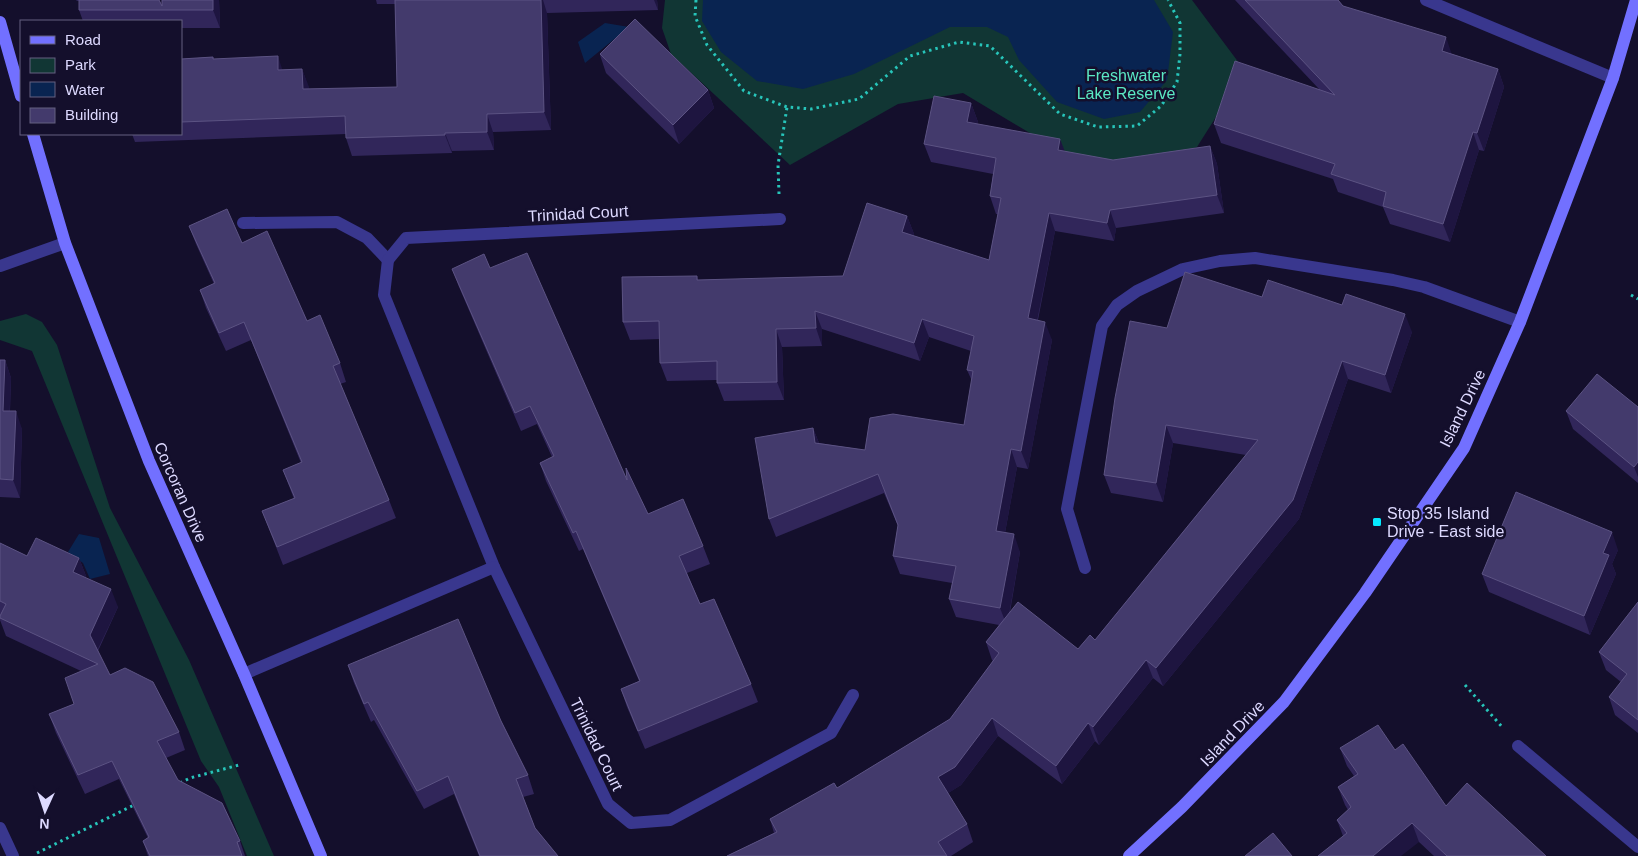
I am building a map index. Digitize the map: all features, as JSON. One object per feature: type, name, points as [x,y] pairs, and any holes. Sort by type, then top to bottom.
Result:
[{"type":"street","points":[[1427,0],[1613,78]]},
{"type":"street","name":"Island Drive","points":[[1129,856],[1182,807],[1284,702],[1365,593],[1464,448],[1520,322],[1613,78],[1636,0]]},
{"type":"street","points":[[0,22],[20,92]]},
{"type":"street","name":"Corcoran Drive","points":[[33,135],[65,243],[149,461],[244,674],[321,856]]},
{"type":"street","name":"Trinidad Court","points":[[780,219],[406,238],[388,260],[384,295],[494,566],[608,804],[631,823],[670,820],[831,733],[852,695]]},
{"type":"street","points":[[243,223],[337,222],[367,238],[388,260]]},
{"type":"street","points":[[0,266],[65,243]]},
{"type":"street","points":[[1085,568],[1067,509],[1102,326],[1117,306],[1137,291],[1183,269],[1220,261],[1255,258],[1393,280],[1424,287],[1520,322]]},
{"type":"street","points":[[244,674],[494,566]]},
{"type":"street","points":[[1518,746],[1638,847]]},
{"type":"street","points":[[0,828],[13,856]]},
{"type":"path","points":[[696,0],[695,16],[707,45],[744,91],[787,108],[811,109],[859,99],[910,56],[959,42],[990,46],[1060,114],[1098,127],[1137,126],[1161,106],[1177,82],[1180,54],[1180,23],[1168,0]]},
{"type":"path","points":[[780,219],[778,165],[787,108]]},
{"type":"path","points":[[1631,295],[1638,299]]},
{"type":"path","points":[[1465,684],[1518,746]]},
{"type":"path","points":[[173,786],[190,778],[239,764]]},
{"type":"path","points":[[31,856],[137,804]]},
{"type":"green space","name":"Freshwater Lake Reserve","points":[[665,0],[1192,0],[1245,71],[1197,147],[1133,172],[1075,160],[963,93],[898,104],[790,165],[671,54],[662,28]]},
{"type":"green space","points":[[26,314],[42,322],[57,345],[110,508],[189,660],[274,856],[247,856],[219,787],[201,761],[32,351],[0,340],[0,321]]},
{"type":"water","points":[[703,0],[1154,0],[1173,32],[1167,80],[1140,112],[1104,119],[1057,102],[1019,60],[1008,37],[987,27],[950,27],[854,74],[803,89],[757,81],[721,52],[702,21]]},
{"type":"water","points":[[605,23],[629,27],[585,63],[578,42]]},
{"type":"water","points":[[79,534],[99,538],[110,574],[90,579],[83,563],[68,552]]},
{"type":"building","points":[[79,0],[159,0],[162,6],[162,0],[213,0],[213,10],[79,10]]},
{"type":"building","points":[[395,0],[541,0],[544,112],[487,114],[487,132],[346,138],[345,116],[182,122],[182,59],[278,56],[278,70],[302,69],[303,89],[397,87]]},
{"type":"building","points":[[1245,0],[1338,0],[1343,6],[1446,37],[1442,51],[1498,69],[1477,133],[1473,132],[1443,224],[1383,206],[1386,192],[1331,174],[1335,164],[1214,124],[1235,61],[1335,95]]},
{"type":"building","points":[[635,19],[708,90],[673,125],[600,54]]},
{"type":"building","points":[[934,96],[971,103],[967,122],[1060,139],[1058,150],[1113,160],[1210,146],[1217,195],[1110,210],[1107,223],[1049,213],[1028,318],[1045,322],[1021,451],[1011,449],[996,531],[1014,534],[1000,608],[949,599],[956,566],[893,556],[898,525],[878,474],[769,519],[755,438],[813,428],[815,443],[865,450],[870,418],[893,414],[964,425],[973,371],[967,370],[974,336],[922,319],[914,343],[815,311],[816,328],[776,329],[777,382],[717,383],[717,361],[660,363],[659,321],[623,322],[622,277],[697,276],[697,280],[843,276],[867,203],[907,216],[902,232],[989,260],[1001,198],[990,196],[996,158],[924,144]]},
{"type":"building","points":[[227,209],[242,243],[267,231],[307,321],[320,315],[340,363],[333,366],[389,500],[277,547],[262,511],[295,498],[283,470],[302,462],[244,322],[219,333],[200,290],[215,283],[189,226]]},
{"type":"building","points":[[527,253],[627,480],[626,468],[648,514],[683,499],[703,546],[679,556],[700,604],[714,599],[751,684],[638,731],[621,689],[640,681],[576,531],[573,533],[540,463],[554,456],[530,406],[515,413],[452,269],[484,254],[490,268]]},
{"type":"building","points":[[1185,272],[1262,297],[1268,280],[1342,305],[1346,294],[1405,314],[1385,375],[1342,361],[1293,500],[1156,668],[1146,660],[1093,727],[1088,723],[1056,766],[992,718],[955,767],[938,777],[967,824],[938,842],[947,856],[727,856],[777,832],[770,819],[834,783],[837,788],[950,719],[999,653],[986,642],[1018,602],[1078,649],[1090,635],[1095,640],[1258,440],[1166,425],[1156,483],[1104,475],[1115,398],[1130,321],[1167,328]]},
{"type":"building","points":[[0,360],[5,360],[3,411],[16,411],[13,480],[0,479]]},
{"type":"building","points":[[1597,374],[1638,407],[1638,462],[1634,467],[1566,411]]},
{"type":"building","points":[[1516,492],[1612,532],[1603,553],[1609,555],[1584,616],[1482,574]]},
{"type":"building","points":[[36,538],[79,558],[73,572],[111,589],[90,635],[110,675],[125,668],[153,682],[179,732],[157,741],[178,780],[222,803],[240,841],[237,842],[242,856],[150,856],[143,841],[149,837],[112,761],[78,775],[49,714],[74,704],[65,678],[98,664],[0,618],[6,604],[0,601],[0,543],[27,556]]},
{"type":"building","points":[[1638,602],[1638,720],[1609,697],[1627,674],[1599,652]]},
{"type":"building","points":[[458,619],[501,721],[528,775],[516,779],[535,828],[558,856],[480,856],[448,776],[417,791],[368,702],[364,704],[348,665]]},
{"type":"building","points":[[1378,725],[1395,750],[1403,744],[1446,806],[1467,783],[1546,856],[1447,856],[1412,823],[1373,856],[1318,856],[1347,833],[1337,820],[1351,807],[1338,787],[1358,774],[1340,748]]},
{"type":"building","points":[[1273,833],[1292,856],[1245,856]]},
{"type":"place","name":"Stop 35 Island Drive - East side","points":[[1377,522]]}]
